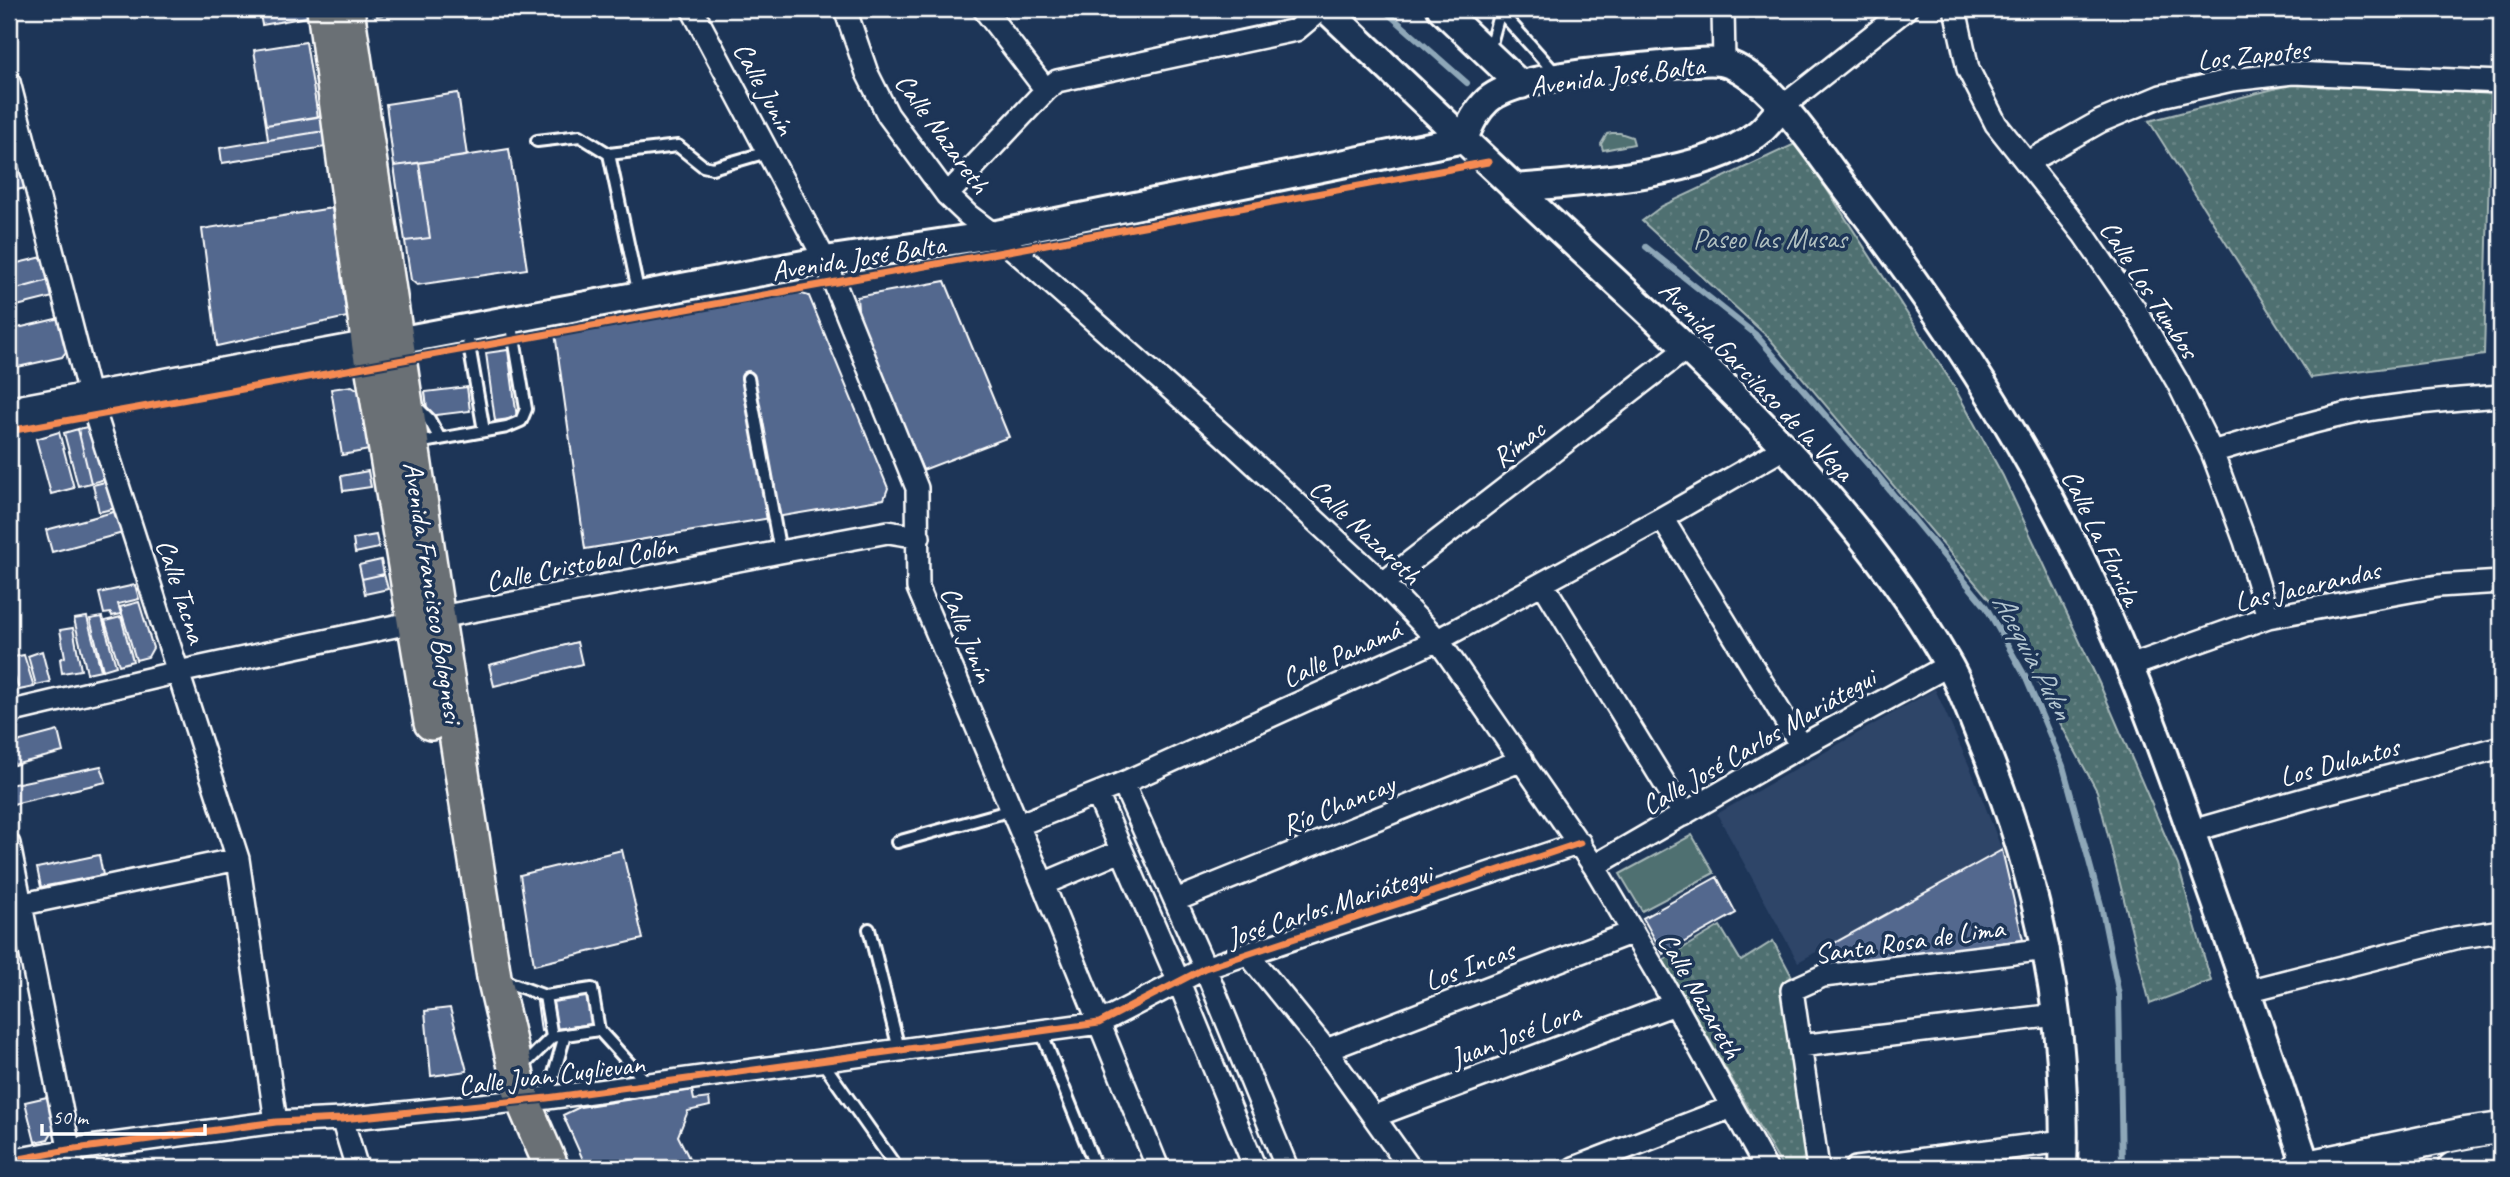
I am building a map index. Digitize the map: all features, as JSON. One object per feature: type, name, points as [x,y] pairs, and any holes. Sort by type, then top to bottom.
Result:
[{"type":"main road","name":"Avenida Francisco Bolognesi","points":[[324,9],[383,344],[426,621],[473,973],[494,1074],[522,1093]]},
{"type":"main road","name":"Avenida Francisco Bolognesi","points":[[347,9],[383,344],[426,442],[426,621],[494,977],[522,1093],[535,1134],[552,1168]]},
{"type":"main road","name":"Avenida José Balta","points":[[9,413],[383,344]]},
{"type":"main road","name":"Avenida Francisco Bolognesi","points":[[522,1093],[528,1168]]},
{"type":"main road","points":[[2303,1167],[2501,1128]]},
{"type":"main road","points":[[2453,1168],[2501,1159]]},
{"type":"street","name":"Calle Junín","points":[[692,9],[825,260],[917,488],[918,588],[1043,884],[1158,1168]]},
{"type":"street","name":"Calle Nazareth","points":[[845,9],[867,73],[888,115],[947,195],[992,235],[1014,250],[1204,418],[1383,583],[1438,640],[1580,843],[1675,1004],[1766,1168]]},
{"type":"street","points":[[984,9],[1046,90]]},
{"type":"street","points":[[947,195],[1057,81],[1296,30],[1324,9]]},
{"type":"street","name":"Avenida Garcilaso de la Vega","points":[[1324,9],[1687,348],[1786,447],[1860,535],[1909,602],[1949,665],[1990,761],[2019,843],[2048,949],[2062,1085],[2063,1168]]},
{"type":"street","points":[[1441,9],[1521,85]]},
{"type":"street","points":[[1723,9],[1724,62]]},
{"type":"street","points":[[1514,188],[1614,178],[1700,161],[1733,149],[1758,134],[1782,107],[1906,9]]},
{"type":"street","name":"Calle Los Tumbos","points":[[1955,9],[1968,69],[1996,124],[2084,234],[2138,314],[2178,383],[2212,452],[2245,541],[2268,617]]},
{"type":"street","name":"Avenida José Balta","points":[[383,344],[825,260],[992,235],[1464,139],[1471,120],[1484,104],[1494,96],[1521,85],[1643,66],[1724,62]]},
{"type":"street","name":"Calle La Florida","points":[[1724,62],[1754,78],[1768,90],[1877,229],[1984,385],[2022,446],[2072,541],[2130,666],[2192,831],[2303,1167]]},
{"type":"street","name":"Los Zapotes","points":[[2028,162],[2101,121],[2161,96],[2232,80],[2293,73],[2501,82]]},
{"type":"street","name":"Calle Tacna","points":[[9,82],[90,398],[238,859],[276,1122]]},
{"type":"street","name":"Rímac","points":[[1383,583],[1687,348]]},
{"type":"street","points":[[2212,452],[2294,427],[2363,411],[2435,401],[2501,396]]},
{"type":"street","name":"Calle Panamá","points":[[1015,818],[1097,794],[1438,640],[1786,447]]},
{"type":"street","points":[[1662,518],[1801,746]]},
{"type":"street","name":"Calle Cristobal Colón","points":[[9,712],[178,672],[780,552],[888,532],[919,537]]},
{"type":"street","name":"Las Jacarandas","points":[[2130,666],[2268,617],[2438,586],[2501,582]]},
{"type":"street","points":[[1543,584],[1684,815]]},
{"type":"street","name":"Calle José Carlos Mariátegui","points":[[1594,866],[1801,746],[1949,665]]},
{"type":"street","name":"Los Dulantos","points":[[2192,831],[2501,747]]},
{"type":"street","name":"Río Chancay","points":[[1175,900],[1522,761]]},
{"type":"street","points":[[1123,783],[1205,968],[1287,1168]]},
{"type":"street","points":[[1097,794],[1178,980],[1255,1168]]},
{"type":"street","name":"José Carlos Mariátegui","points":[[1099,1023],[1205,968],[1580,843]]},
{"type":"street","points":[[9,844],[15,906],[70,1159]]},
{"type":"street","points":[[1043,884],[1121,851]]},
{"type":"street","points":[[15,906],[238,859]]},
{"type":"street","points":[[2247,991],[2455,939],[2501,931]]},
{"type":"street","name":"Los Incas","points":[[1326,1050],[1633,932]]},
{"type":"street","name":"Santa Rosa de Lima","points":[[1818,1168],[1792,990],[1823,976],[2048,949]]},
{"type":"street","points":[[1248,954],[1326,1050],[1410,1168]]},
{"type":"street","name":"Juan José Lora","points":[[1375,1116],[1675,1004]]},
{"type":"street","points":[[1800,1046],[2056,1015]]},
{"type":"street","name":"Calle Juan Cuglievan","points":[[9,1161],[70,1159],[276,1122],[342,1119],[522,1093],[648,1084],[1099,1023]]},
{"type":"street","points":[[1574,1168],[1732,1107]]},
{"type":"street","points":[[342,1119],[357,1168]]},
{"type":"street","points":[[1856,1168],[2064,1141]]},
{"type":"lane","points":[[1488,53],[1499,10]]},
{"type":"lane","points":[[1499,10],[1560,78]]},
{"type":"lane","points":[[537,141],[580,136],[609,154],[678,146],[703,166],[712,168],[767,152]]},
{"type":"lane","points":[[609,154],[639,295]]},
{"type":"lane","points":[[426,442],[522,421],[526,409],[511,320]]},
{"type":"lane","points":[[466,328],[484,431]]},
{"type":"lane","points":[[748,378],[780,552]]},
{"type":"lane","points":[[897,842],[1015,818]]},
{"type":"lane","points":[[869,929],[899,1049]]},
{"type":"lane","points":[[494,977],[545,996],[592,989],[599,1030],[648,1084]]},
{"type":"lane","points":[[522,1093],[552,1037],[545,996]]},
{"type":"lane","points":[[552,1037],[599,1030]]},
{"type":"lane","points":[[1041,1031],[1096,1168]]},
{"type":"lane","points":[[522,1093],[565,1035]]},
{"type":"lane","points":[[821,1060],[897,1168]]},
{"type":"shaded area","points":[[1935,689],[1972,772],[2002,850],[1798,962],[1717,814]]},
{"type":"green space","points":[[2293,84],[2491,93],[2484,355],[2311,378],[2149,121]]},
{"type":"green space","points":[[1607,134],[1632,137],[1634,144],[1603,150],[1601,144]]},
{"type":"green space","name":"Paseo las Musas","points":[[1797,143],[1952,383],[2003,476],[2100,685],[2178,865],[2211,981],[2150,1004],[2097,791],[2000,612],[1769,338],[1642,221],[1662,206]]},
{"type":"green space","points":[[1692,835],[1714,873],[1642,911],[1620,874]]},
{"type":"green space","points":[[1720,926],[1741,961],[1773,941],[1796,984],[1807,1157],[1804,1168],[1783,1168],[1663,960]]},
{"type":"building","points":[[259,9],[306,9],[307,17],[262,25]]},
{"type":"building","points":[[375,9],[418,9],[377,16]]},
{"type":"building","points":[[306,42],[318,117],[266,125],[254,50]]},
{"type":"building","points":[[458,93],[467,156],[394,166],[386,104]]},
{"type":"building","points":[[321,116],[324,131],[268,140],[266,125]]},
{"type":"building","points":[[324,131],[326,147],[222,163],[220,148]]},
{"type":"building","points":[[509,149],[527,269],[417,285],[411,280],[405,241],[430,238],[419,163]]},
{"type":"building","points":[[23,163],[29,187],[9,192],[9,167]]},
{"type":"building","points":[[419,163],[430,238],[405,241],[394,166]]},
{"type":"building","points":[[332,208],[347,317],[217,346],[202,229]]},
{"type":"building","points":[[47,256],[53,279],[9,291],[9,265]]},
{"type":"building","points":[[53,279],[57,296],[9,308],[9,291]]},
{"type":"building","points":[[945,281],[1009,437],[923,470],[859,322],[857,297]]},
{"type":"building","points":[[792,291],[809,296],[888,488],[884,499],[585,549],[555,333]]},
{"type":"building","points":[[60,318],[67,351],[62,357],[9,369],[9,330]]},
{"type":"building","points":[[508,350],[517,418],[495,421],[486,353]]},
{"type":"building","points":[[352,386],[360,391],[369,450],[342,455],[331,389]]},
{"type":"building","points":[[467,387],[470,411],[428,416],[425,392]]},
{"type":"building","points":[[87,427],[98,436],[109,478],[91,483],[78,429]]},
{"type":"building","points":[[78,429],[91,483],[78,486],[64,433]]},
{"type":"building","points":[[59,432],[74,488],[51,494],[36,439]]},
{"type":"building","points":[[368,471],[371,487],[343,491],[341,476]]},
{"type":"building","points":[[109,481],[116,508],[99,512],[93,485]]},
{"type":"building","points":[[117,511],[123,533],[52,552],[46,530]]},
{"type":"building","points":[[376,535],[379,548],[355,553],[353,539]]},
{"type":"building","points":[[381,560],[384,574],[362,579],[359,565]]},
{"type":"building","points":[[384,574],[388,589],[365,594],[362,579]]},
{"type":"building","points":[[135,585],[139,599],[118,604],[121,614],[104,614],[99,593]]},
{"type":"building","points":[[139,602],[153,648],[148,657],[136,660],[120,607]]},
{"type":"building","points":[[87,617],[101,670],[87,673],[74,619]]},
{"type":"building","points":[[102,617],[116,666],[103,670],[90,619]]},
{"type":"building","points":[[121,617],[133,661],[119,665],[105,621]]},
{"type":"building","points":[[73,628],[81,670],[62,673],[60,659],[65,657],[60,630]]},
{"type":"building","points":[[577,642],[582,664],[494,686],[489,665]]},
{"type":"building","points":[[42,651],[50,682],[36,685],[28,656]]},
{"type":"building","points":[[24,655],[34,687],[19,690],[9,658]]},
{"type":"building","points":[[9,670],[17,694],[9,696]]},
{"type":"building","points":[[58,731],[63,752],[14,765],[11,754],[20,741]]},
{"type":"building","points":[[101,766],[106,782],[13,804],[9,785]]},
{"type":"building","points":[[622,850],[643,939],[534,965],[520,875]]},
{"type":"building","points":[[2002,850],[2023,940],[1842,964],[1831,945]]},
{"type":"building","points":[[99,855],[103,875],[41,887],[37,868]]},
{"type":"building","points":[[1717,877],[1736,913],[1663,954],[1643,918]]},
{"type":"building","points":[[594,987],[599,1023],[541,1031],[536,994]]},
{"type":"building","points":[[450,1008],[467,1071],[431,1076],[425,1011]]},
{"type":"building","points":[[692,1090],[694,1100],[709,1098],[710,1106],[688,1111],[678,1136],[692,1164],[686,1168],[590,1168],[590,1164],[584,1162],[563,1115],[580,1107]]},
{"type":"building","points":[[47,1097],[54,1129],[48,1139],[35,1142],[25,1102]]},
{"type":"waterway","name":"Acequia Pulen","points":[[1383,9],[1467,83]]},
{"type":"waterway","name":"Acequia Pulen","points":[[1646,247],[1755,334],[1986,607],[2025,676],[2063,766],[2101,905],[2119,995],[2122,1168]]},
{"type":"cycle path","points":[[9,431],[1488,162]]},
{"type":"cycle path","points":[[9,1161],[68,1150],[276,1122],[342,1119],[547,1098],[1099,1023],[1205,968],[1580,843]]}]
